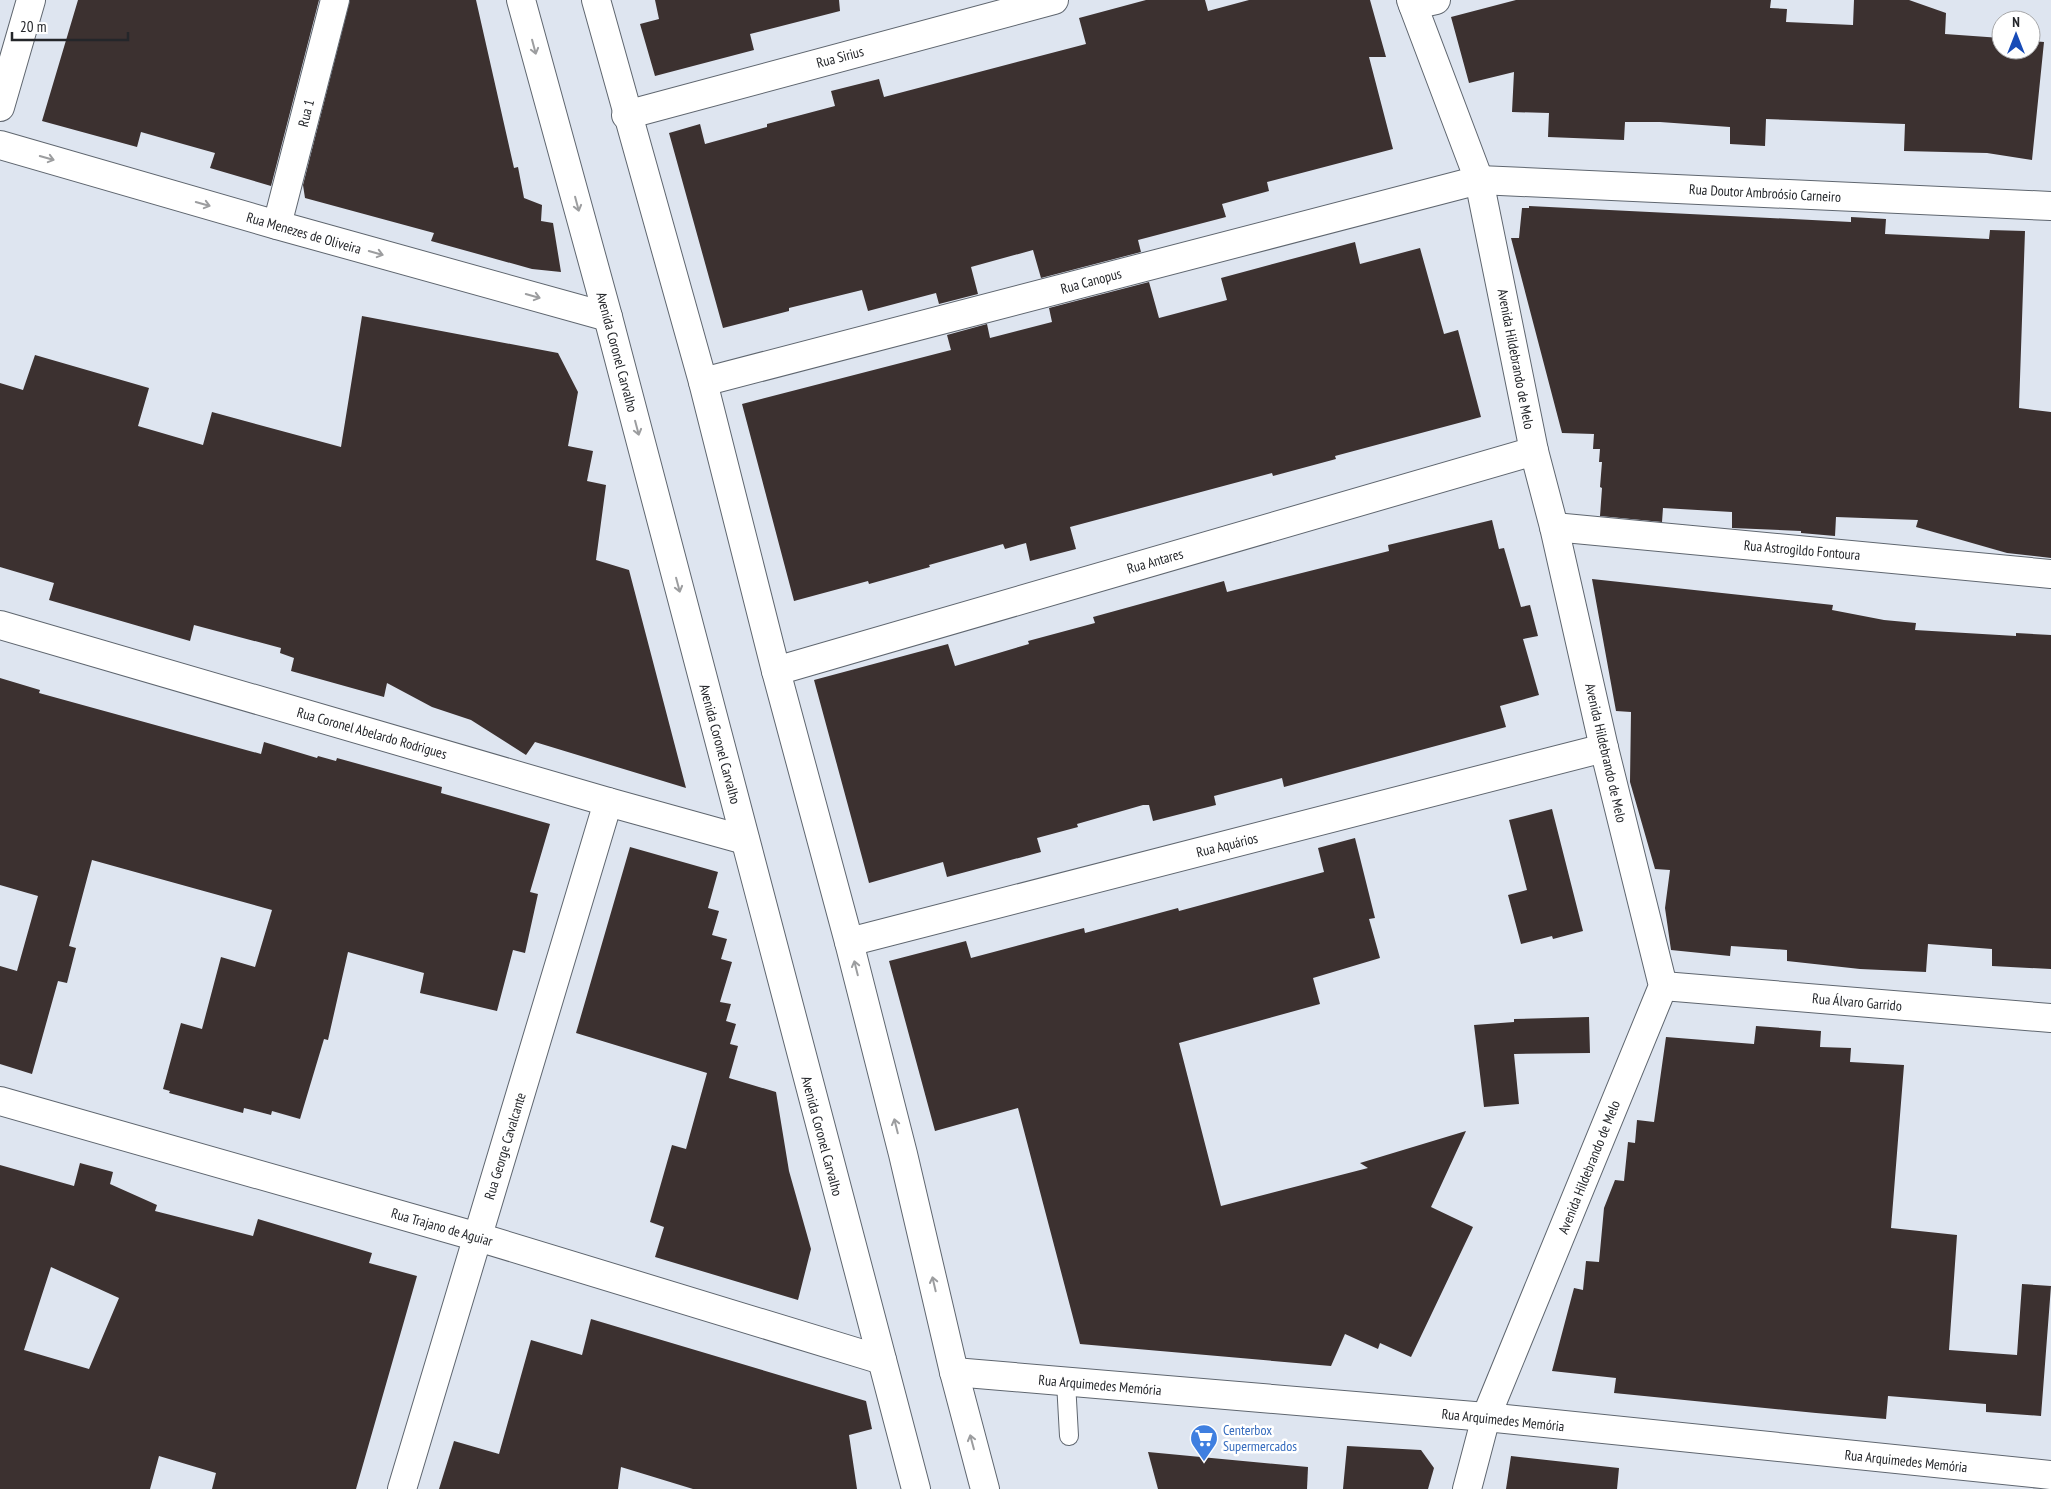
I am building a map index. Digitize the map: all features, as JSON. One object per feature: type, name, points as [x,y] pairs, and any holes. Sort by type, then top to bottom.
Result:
[{"type":"street","points":[[0,107],[31,0]]},
{"type":"street","name":"Rua 1","points":[[277,225],[335,0]]},
{"type":"street","name":"Avenida Coronel Carvalho","points":[[521,0],[608,318],[916,1489]]},
{"type":"street","points":[[596,0],[626,115],[703,382],[776,671],[849,942],[903,1154],[954,1372],[985,1489]]},
{"type":"street","name":"Rua Sirius","points":[[626,115],[1054,0]]},
{"type":"street","name":"Avenida Hildebrando de Melo","points":[[1420,2],[1479,180],[1534,451],[1554,527],[1604,748],[1663,986],[1486,1417],[1467,1489]]},
{"type":"street","name":"Rua Menezes de Oliveira","points":[[0,145],[608,318]]},
{"type":"street","name":"Rua Doutor Ambroósio Carneiro","points":[[1479,180],[2051,206]]},
{"type":"street","name":"Rua Canopus","points":[[703,382],[1479,180]]},
{"type":"street","name":"Rua Antares","points":[[776,671],[1534,451]]},
{"type":"street","name":"Rua Astrogildo Fontoura","points":[[1554,527],[2051,574]]},
{"type":"street","name":"Rua Coronel Abelardo Rodrigues","points":[[0,625],[745,840]]},
{"type":"street","name":"Rua Aquários","points":[[849,942],[1604,748]]},
{"type":"street","name":"Rua George Cavalcante","points":[[402,1489],[608,802]]},
{"type":"street","name":"Rua Álvaro Garrido","points":[[1663,986],[2051,1018]]},
{"type":"street","name":"Rua Trajano de Aguiar","points":[[0,1101],[478,1237],[882,1360]]},
{"type":"street","name":"Rua Arquimedes Memória","points":[[954,1372],[1486,1417],[2051,1475]]},
{"type":"lane","points":[[1066,1382],[1069,1436]]},
{"type":"building","points":[[78,0],[319,0],[271,186],[210,168],[215,153],[141,132],[137,147],[42,121]]},
{"type":"building","points":[[350,0],[476,0],[514,168],[518,167],[524,198],[542,205],[541,221],[553,223],[561,272],[532,269],[431,241],[434,233],[305,198],[303,185]]},
{"type":"building","points":[[655,0],[839,0],[840,11],[750,34],[754,50],[655,76],[640,24],[659,19]]},
{"type":"building","points":[[1146,0],[1205,0],[1208,11],[1249,0],[1370,0],[1386,57],[1369,57],[1393,149],[1267,182],[1269,191],[1222,204],[1226,217],[1138,240],[1141,252],[1041,278],[1033,250],[971,267],[978,294],[939,304],[936,293],[868,311],[862,290],[789,308],[789,311],[723,328],[669,133],[700,124],[705,144],[767,127],[767,124],[835,106],[831,91],[879,79],[884,97],[1086,44],[1079,18]]},
{"type":"building","points":[[1516,0],[1771,0],[1770,8],[1787,9],[1786,22],[1853,25],[1854,0],[1909,0],[1946,13],[1945,34],[1991,37],[1991,60],[2041,60],[2041,42],[2044,42],[2032,160],[1987,153],[1904,151],[1905,124],[1766,119],[1765,146],[1730,144],[1730,127],[1660,122],[1625,122],[1624,140],[1548,137],[1549,113],[1512,112],[1514,72],[1469,83],[1451,17]]},
{"type":"building","points":[[1529,206],[1851,222],[1851,217],[1886,219],[1885,234],[1989,239],[1990,230],[2025,231],[2019,408],[2051,412],[2051,558],[2007,553],[1916,527],[1918,520],[1836,517],[1835,536],[1801,533],[1801,531],[1732,528],[1732,512],[1663,508],[1662,522],[1600,516],[1602,462],[1599,462],[1600,449],[1593,449],[1594,434],[1562,433],[1511,238],[1519,238],[1522,208],[1529,208]]},
{"type":"building","points":[[1355,242],[1360,264],[1420,248],[1444,334],[1458,330],[1481,417],[1335,456],[1336,459],[1273,476],[1272,473],[1070,527],[1076,549],[1030,561],[1026,543],[1005,549],[1003,544],[869,584],[868,581],[794,601],[742,404],[951,350],[947,335],[987,324],[990,338],[1052,322],[1049,308],[1149,282],[1159,318],[1227,300],[1221,278]]},
{"type":"building","points":[[362,316],[558,353],[578,392],[568,446],[593,451],[587,481],[606,485],[596,560],[629,570],[686,788],[535,742],[526,755],[471,720],[432,707],[387,683],[384,697],[291,671],[294,658],[280,653],[281,648],[194,625],[190,641],[49,600],[54,583],[0,567],[0,383],[23,390],[35,355],[149,388],[138,426],[203,445],[212,412],[341,447]]},
{"type":"building","points":[[1492,520],[1499,549],[1504,548],[1521,607],[1530,605],[1538,636],[1523,639],[1539,695],[1500,706],[1506,727],[1284,787],[1282,778],[1214,796],[1216,805],[1153,821],[1149,805],[1143,805],[1077,824],[1078,827],[1037,838],[1041,852],[947,877],[943,862],[869,883],[814,680],[948,644],[955,666],[1029,644],[1028,641],[1095,623],[1093,617],[1224,581],[1227,592],[1389,551],[1388,545]]},
{"type":"building","points":[[1592,579],[1833,605],[1832,610],[1884,620],[1916,623],[1915,630],[2016,636],[2016,633],[2051,635],[2051,969],[1992,966],[1992,949],[1928,944],[1926,972],[1860,969],[1787,961],[1787,950],[1731,946],[1730,956],[1671,950],[1665,908],[1670,870],[1655,869],[1630,782],[1631,712],[1616,711]]},
{"type":"building","points":[[0,678],[40,690],[39,693],[261,754],[264,742],[317,758],[318,756],[336,761],[337,758],[442,787],[441,793],[550,824],[530,892],[538,894],[525,953],[513,950],[497,1011],[420,993],[424,973],[348,952],[328,1040],[324,1039],[300,1119],[272,1111],[271,1115],[244,1108],[243,1113],[169,1093],[170,1091],[163,1089],[181,1023],[202,1029],[221,957],[255,967],[272,910],[92,860],[69,946],[76,948],[67,983],[58,981],[32,1074],[0,1064],[0,966],[17,971],[38,896],[0,885]]},
{"type":"building","points":[[1552,809],[1583,931],[1553,939],[1552,936],[1521,944],[1508,895],[1527,890],[1509,820]]},
{"type":"building","points":[[1355,838],[1375,918],[1369,919],[1380,958],[1313,978],[1320,1004],[1179,1043],[1221,1206],[1368,1168],[1360,1163],[1466,1131],[1431,1207],[1473,1227],[1411,1357],[1380,1343],[1378,1349],[1345,1334],[1331,1366],[1080,1344],[1018,1108],[935,1131],[889,961],[966,941],[971,958],[1084,928],[1085,933],[1178,908],[1179,911],[1324,872],[1318,848]]},
{"type":"building","points":[[630,847],[718,872],[708,908],[719,911],[712,935],[727,939],[721,959],[732,962],[720,1002],[731,1004],[726,1021],[736,1024],[730,1044],[738,1046],[729,1078],[776,1092],[789,1171],[811,1249],[798,1300],[655,1257],[664,1227],[650,1222],[672,1145],[686,1149],[707,1073],[576,1033]]},
{"type":"building","points":[[1589,1017],[1590,1053],[1514,1054],[1519,1104],[1484,1107],[1474,1025],[1514,1022],[1514,1019]]},
{"type":"building","points":[[1756,1026],[1821,1031],[1820,1047],[1851,1048],[1850,1062],[1904,1065],[1891,1228],[1957,1235],[1949,1350],[2017,1355],[2022,1284],[2051,1286],[2041,1416],[1986,1412],[1986,1404],[1888,1396],[1886,1419],[1816,1413],[1614,1393],[1616,1378],[1552,1371],[1574,1288],[1583,1290],[1586,1261],[1599,1262],[1604,1208],[1615,1180],[1624,1181],[1628,1142],[1635,1143],[1637,1120],[1654,1122],[1666,1037],[1754,1044]]},
{"type":"building","points":[[80,1163],[113,1172],[110,1184],[157,1205],[155,1211],[253,1236],[258,1219],[372,1253],[369,1263],[417,1276],[356,1489],[212,1489],[216,1473],[159,1456],[150,1489],[0,1489],[0,1165],[74,1186]],"holes":[[[51,1267],[119,1298],[89,1369],[24,1350]]]},
{"type":"building","points":[[591,1319],[866,1401],[872,1429],[849,1435],[857,1489],[693,1489],[621,1467],[618,1489],[439,1489],[454,1441],[499,1454],[531,1340],[582,1355]]},
{"type":"building","points":[[1347,1446],[1421,1450],[1434,1468],[1428,1489],[1343,1489]]},
{"type":"building","name":"Centerbox Supermercados","points":[[1148,1452],[1308,1467],[1307,1489],[1158,1489]]},
{"type":"building","points":[[1511,1456],[1619,1468],[1617,1489],[1506,1489]]},
{"type":"place","name":"Centerbox Supermercados","points":[[1204,1462]]}]
